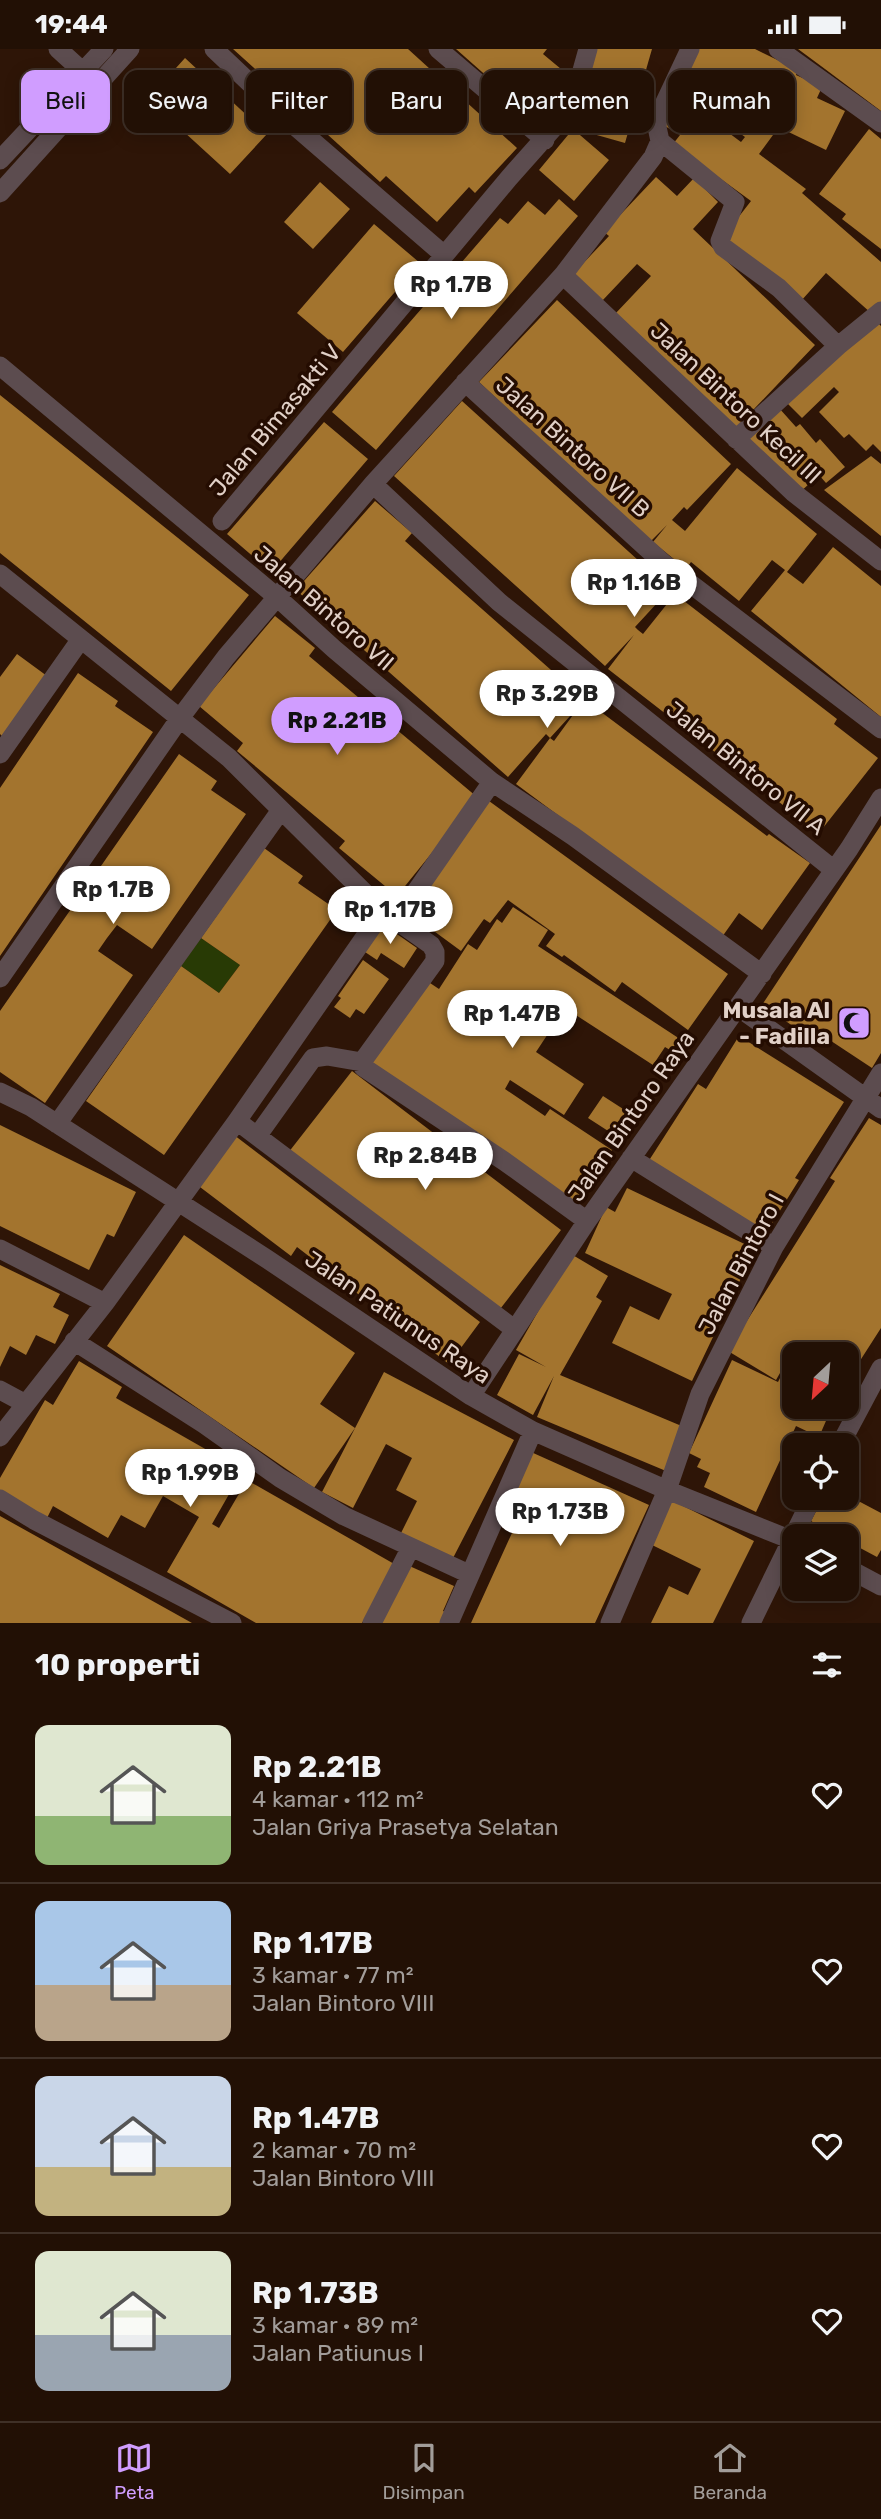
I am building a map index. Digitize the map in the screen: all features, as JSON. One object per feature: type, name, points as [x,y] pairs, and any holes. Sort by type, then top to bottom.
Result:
[{"type":"street","points":[[58,49],[81,70]]},
{"type":"street","points":[[94,70],[104,49]]},
{"type":"street","points":[[101,70],[130,49]]},
{"type":"street","points":[[214,49],[295,126],[444,255]]},
{"type":"street","points":[[438,49],[545,140]]},
{"type":"street","name":"Jalan Bimasakti V","points":[[222,521],[565,115],[574,99],[588,49]]},
{"type":"street","points":[[0,978],[180,718],[226,657],[373,484],[563,275],[653,157],[660,141],[658,117],[690,49]]},
{"type":"street","points":[[778,49],[881,123]]},
{"type":"street","points":[[0,160],[30,133]]},
{"type":"street","points":[[0,193],[47,133]]},
{"type":"street","points":[[660,141],[735,202],[720,241],[723,247],[779,288],[838,346]]},
{"type":"street","name":"Jalan Bintoro Kecil III","points":[[563,275],[794,493],[881,561]]},
{"type":"street","points":[[736,439],[838,346],[881,311]]},
{"type":"street","name":"Jalan Bintoro VII","points":[[0,366],[278,598],[334,649],[492,782],[573,836],[762,974]]},
{"type":"street","name":"Jalan Bintoro VII B","points":[[465,382],[663,562],[881,729]]},
{"type":"street","name":"Jalan Bintoro VII A","points":[[373,484],[499,601],[834,870]]},
{"type":"street","points":[[0,574],[229,758],[390,915],[431,945],[435,952],[435,961],[362,1062]]},
{"type":"street","points":[[0,754],[81,639]]},
{"type":"street","points":[[0,1437],[105,1303],[177,1200],[492,782]]},
{"type":"street","name":"Jalan Bintoro Raya","points":[[471,1396],[587,1221],[762,974],[881,798]]},
{"type":"street","points":[[57,1124],[281,810]]},
{"type":"street","points":[[738,1007],[873,1104]]},
{"type":"street","points":[[258,1135],[313,1058],[327,1056],[362,1062]]},
{"type":"street","points":[[362,1062],[367,1071],[504,1161],[587,1221]]},
{"type":"street","name":"Jalan Bintoro I","points":[[610,1623],[667,1490],[700,1394],[774,1247],[873,1104],[881,1073]]},
{"type":"street","name":"Jalan Patiunus Raya","points":[[0,1092],[31,1107],[177,1200],[471,1396],[533,1431],[667,1490],[782,1536]]},
{"type":"street","points":[[237,1121],[514,1329]]},
{"type":"street","points":[[631,1159],[774,1247]]},
{"type":"street","points":[[0,1249],[105,1303]]},
{"type":"street","points":[[74,1341],[204,1424],[280,1478],[344,1516],[410,1549],[469,1574]]},
{"type":"street","points":[[846,1433],[881,1368]]},
{"type":"street","points":[[0,1390],[26,1404]]},
{"type":"street","points":[[449,1623],[533,1431]]},
{"type":"street","points":[[0,1499],[23,1514],[232,1623]]},
{"type":"street","points":[[372,1623],[410,1549]]},
{"type":"street","points":[[751,1623],[782,1562]]},
{"type":"street","points":[[859,1575],[881,1586]]},
{"type":"green space","points":[[201,938],[240,965],[219,993],[181,966]]},
{"type":"building","points":[[233,49],[408,49],[431,70],[366,70],[366,133],[467,133],[467,103],[481,115],[481,133],[500,133],[517,148],[475,193],[469,187],[437,222],[386,176],[380,182],[326,133],[352,133],[352,70],[256,70]]},
{"type":"building","points":[[456,49],[547,49],[543,54],[561,69],[481,70]]},
{"type":"building","points":[[594,49],[652,49],[646,70],[588,70]]},
{"type":"building","points":[[695,49],[755,49],[798,70],[796,75],[822,87],[817,98],[845,111],[826,150],[791,133],[795,133],[795,70],[685,70]]},
{"type":"building","points":[[798,49],[881,49],[881,111],[825,69]]},
{"type":"building","points":[[185,58],[198,70],[174,70]]},
{"type":"building","points":[[232,102],[246,115],[246,133],[267,134],[230,174],[185,133],[232,133]]},
{"type":"building","points":[[668,106],[668,128],[660,123]]},
{"type":"building","points":[[869,129],[881,139],[881,249],[842,219],[846,214],[819,194]]},
{"type":"building","points":[[570,133],[578,133],[609,160],[574,201],[539,170]]},
{"type":"building","points":[[590,133],[628,133],[625,143]]},
{"type":"building","points":[[677,133],[729,133],[741,142],[745,137],[740,133],[773,135],[759,154],[806,189],[802,193],[881,262],[881,302],[871,313],[826,273],[801,301],[723,237],[751,201],[673,144],[680,135]]},
{"type":"building","points":[[656,177],[677,196],[694,178],[718,202],[693,229],[815,345],[736,428],[615,314],[651,276],[637,264],[602,301],[573,274],[609,236],[604,232]]},
{"type":"building","points":[[320,182],[350,209],[313,249],[284,222]]},
{"type":"building","points":[[559,199],[578,216],[376,450],[332,412],[500,218],[508,224],[528,201],[545,215]]},
{"type":"building","points":[[374,224],[420,263],[343,352],[297,313]]},
{"type":"building","points":[[557,300],[731,464],[687,510],[684,507],[672,520],[685,531],[737,468],[817,534],[787,572],[803,584],[833,547],[881,586],[881,717],[751,611],[785,570],[772,560],[739,601],[691,562],[686,569],[653,542],[667,525],[649,543],[479,382]]},
{"type":"building","points":[[875,320],[881,326],[881,452],[873,444],[866,451],[849,434],[844,438],[819,412],[839,392],[834,387],[802,418],[784,400]]},
{"type":"building","points":[[0,395],[249,595],[171,691],[0,553]]},
{"type":"building","points":[[462,401],[670,589],[635,627],[638,630],[643,634],[675,594],[837,719],[834,724],[878,758],[819,833],[608,669],[634,635],[605,666],[394,476]]},
{"type":"building","points":[[779,408],[796,427],[800,424],[816,443],[820,439],[845,467],[826,483],[819,475],[799,493],[744,437]]},
{"type":"building","points":[[324,422],[368,459],[271,572],[227,534]]},
{"type":"building","points":[[871,456],[881,464],[881,536],[824,490]]},
{"type":"building","points":[[375,501],[412,533],[405,541],[585,700],[767,836],[769,834],[810,863],[762,930],[739,913],[722,937],[516,784],[550,738],[546,734],[508,777],[296,590]],"holes":[[[581,704],[554,741],[550,738]]]},
{"type":"building","points":[[275,616],[315,648],[309,656],[477,797],[397,896],[339,848],[345,841],[237,751],[243,743],[199,706]]},
{"type":"building","points":[[17,654],[47,676],[2,736],[0,677]]},
{"type":"building","points":[[78,673],[118,701],[115,706],[153,732],[0,956],[0,788]]},
{"type":"building","points":[[179,754],[217,781],[211,790],[246,814],[152,949],[117,925],[107,938],[98,951],[133,975],[45,1103],[0,1072],[0,1011]]},
{"type":"building","points":[[489,801],[728,974],[688,1030],[622,982],[615,992],[564,955],[562,957],[546,946],[555,934],[508,900],[490,923],[484,919],[461,951],[408,912]]},
{"type":"building","points":[[881,825],[881,1053],[872,1068],[819,1033],[815,1041],[762,1005]]},
{"type":"building","points":[[264,848],[303,876],[298,883],[337,910],[164,1155],[86,1101],[181,966],[219,993],[240,965],[201,938]]},
{"type":"building","points":[[513,907],[548,930],[538,946],[683,1041],[675,1053],[665,1047],[653,1065],[565,1008],[536,1052],[584,1084],[564,1115],[510,1080],[505,1089],[545,1116],[550,1109],[612,1150],[576,1204],[368,1062],[427,981],[439,989],[468,944],[477,950],[497,919],[502,923]]},
{"type":"building","points":[[381,923],[417,948],[404,968],[381,953],[377,960],[362,950]]},
{"type":"building","points":[[363,960],[389,979],[364,1014],[356,1009],[350,1018],[334,1007],[341,998],[338,996]]},
{"type":"building","points":[[739,1036],[844,1102],[795,1178],[799,1180],[766,1233],[648,1162],[698,1084],[706,1089]]},
{"type":"building","points":[[352,1071],[561,1230],[497,1313],[288,1153]]},
{"type":"building","points":[[603,1096],[634,1116],[619,1138],[588,1118]]},
{"type":"building","points":[[869,1118],[881,1125],[881,1328],[859,1362],[859,1342],[782,1342],[782,1370],[776,1380],[728,1351],[835,1181],[830,1178]]},
{"type":"building","points":[[0,1125],[136,1192],[114,1237],[107,1234],[89,1270],[0,1226]]},
{"type":"building","points":[[234,1135],[480,1322],[449,1364],[297,1247],[291,1256],[196,1184]]},
{"type":"building","points":[[627,1188],[755,1249],[692,1381],[612,1343],[630,1306],[659,1320],[672,1294],[585,1253],[606,1207],[615,1212]]},
{"type":"building","points":[[184,1235],[355,1353],[320,1404],[355,1428],[314,1488],[107,1346]]},
{"type":"building","points":[[571,1254],[608,1276],[596,1297],[602,1301],[560,1375],[684,1427],[666,1471],[537,1417],[554,1376],[533,1415],[497,1395],[519,1354],[546,1367],[516,1350]]},
{"type":"building","points":[[0,1265],[60,1294],[53,1307],[69,1315],[55,1344],[36,1335],[26,1355],[10,1346],[0,1367]]},
{"type":"building","points":[[732,1360],[778,1382],[782,1374],[782,1419],[827,1419],[821,1433],[811,1433],[796,1426],[793,1433],[782,1433],[782,1456],[756,1512],[704,1487],[710,1473],[697,1467],[701,1459],[689,1453]]},
{"type":"building","points":[[79,1361],[122,1387],[116,1398],[221,1458],[218,1462],[240,1475],[212,1524],[219,1528],[247,1480],[396,1565],[362,1623],[256,1623],[167,1572],[199,1517],[163,1496],[145,1528],[121,1515],[108,1538],[53,1506],[47,1518],[0,1491],[0,1478],[45,1400],[53,1405]]},
{"type":"building","points":[[384,1372],[514,1440],[452,1560],[401,1533],[417,1501],[396,1490],[412,1458],[386,1444],[353,1508],[322,1492]]},
{"type":"building","points":[[531,1452],[649,1505],[595,1623],[471,1623],[522,1511],[507,1504]]},
{"type":"building","points":[[671,1500],[754,1541],[713,1623],[651,1623],[669,1586],[688,1595],[701,1569],[650,1544]]},
{"type":"building","points":[[859,1501],[881,1513],[881,1550],[877,1557],[859,1547],[859,1524],[816,1524],[811,1521],[817,1510],[859,1510]]},
{"type":"building","points":[[0,1516],[70,1555],[192,1623],[0,1623]]},
{"type":"building","points":[[405,1564],[454,1586],[443,1611],[448,1613],[443,1623],[379,1623]]},
{"type":"place","name":"Musala Al - Fadilla","points":[[854,1023]]}]
